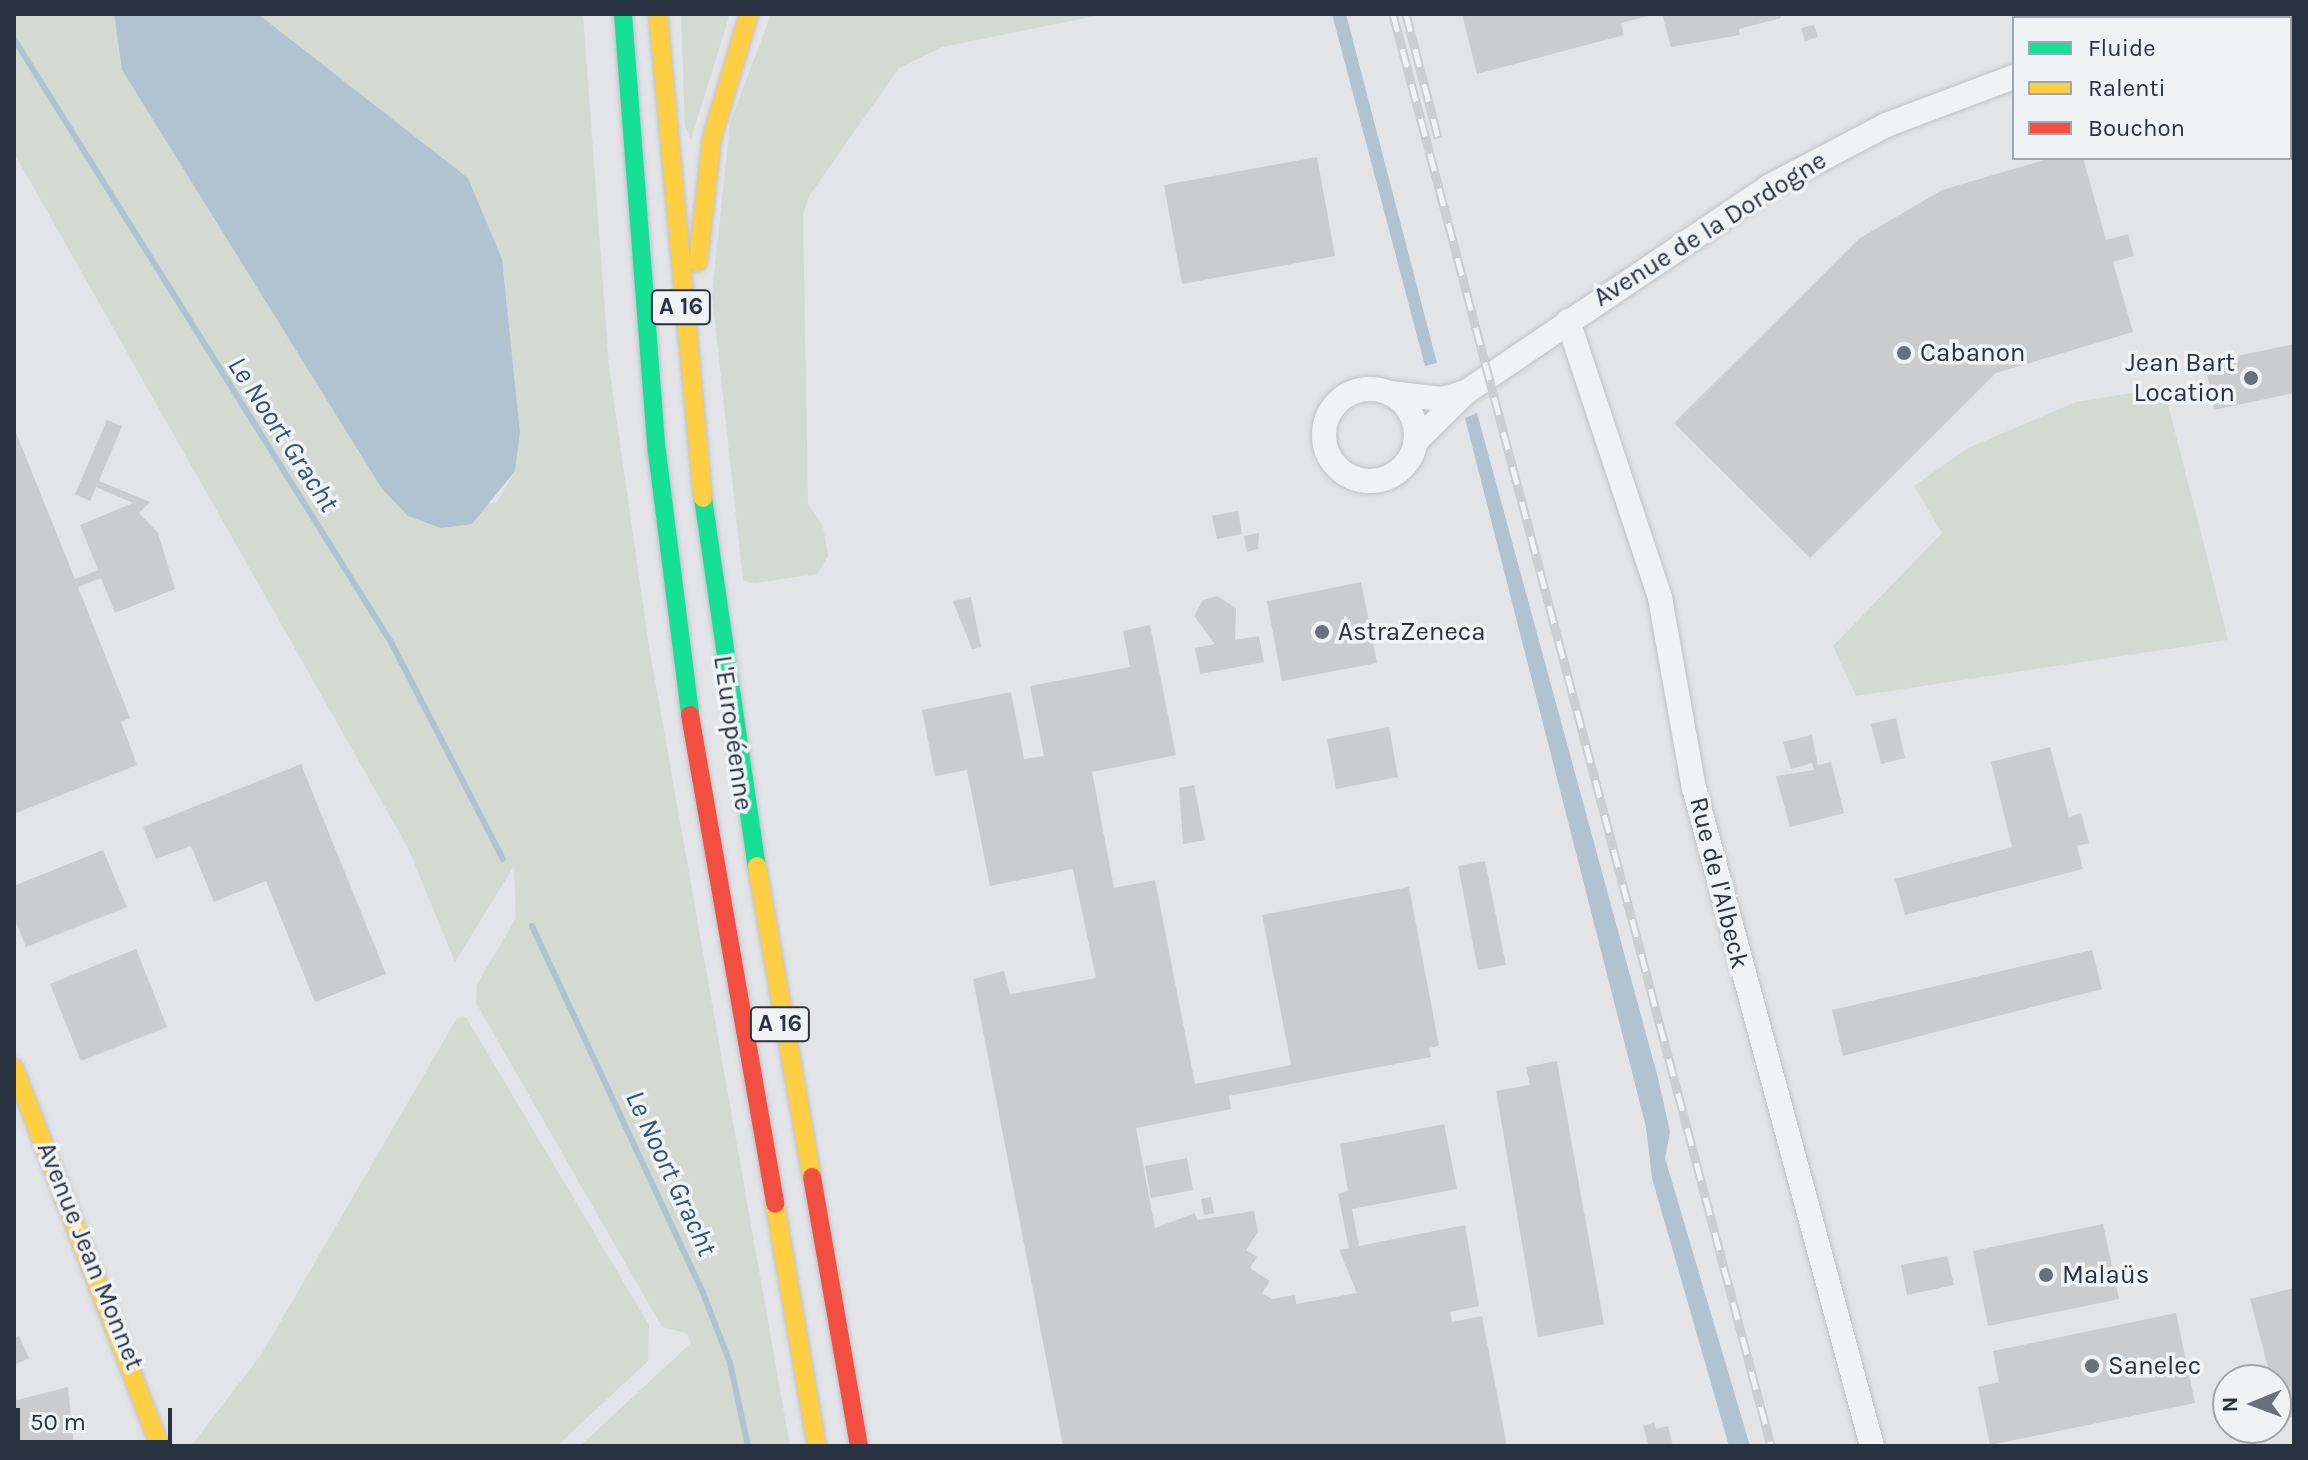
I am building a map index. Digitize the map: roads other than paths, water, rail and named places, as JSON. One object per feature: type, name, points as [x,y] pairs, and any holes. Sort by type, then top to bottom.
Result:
[{"type":"main road","points":[[605,14],[654,412]]},
{"type":"main road","name":"L'Européenne","points":[[623,14],[654,412],[714,879],[817,1446]]},
{"type":"main road","name":"L'Européenne","points":[[658,14],[714,600],[778,1015],[859,1446]]},
{"type":"main road","points":[[714,600],[699,235],[717,115],[749,14]]},
{"type":"main road","name":"Avenue Jean Monnet","points":[[17,1083],[160,1446]]},
{"type":"street","name":"Avenue de la Dordogne","points":[[1416,441],[1466,392],[1779,180],[1902,118],[2012,78]]},
{"type":"street","name":"Rue de l'Albeck","points":[[1568,321],[1660,598],[1694,788],[1872,1446]]},
{"type":"street","points":[[1361,389],[1390,393],[1409,410],[1416,441],[1402,468],[1381,479],[1351,476],[1329,456],[1324,430],[1338,401],[1361,389]]},
{"type":"street","name":"Avenue de la Dordogne","points":[[1390,393],[1442,399],[1466,392]]},
{"type":"water","points":[[114,14],[258,14],[468,178],[502,259],[520,432],[515,471],[472,524],[441,528],[408,516],[382,489],[122,70]]},
{"type":"water","points":[[1332,14],[1346,14],[1437,363],[1425,366]]},
{"type":"water","points":[[1477,413],[1658,1078],[1670,1132],[1665,1158],[1750,1446],[1729,1446],[1652,1178],[1646,1127],[1465,418]]},
{"type":"waterway","name":"Le Noort Gracht","points":[[14,39],[392,644],[503,859]]},
{"type":"waterway","name":"Le Noort Gracht","points":[[532,926],[703,1293],[730,1363],[748,1446]]},
{"type":"railway","points":[[1393,14],[1771,1446]]},
{"type":"railway","points":[[1406,14],[1438,138]]},
{"type":"place","name":"Cabanon","points":[[1904,353]]},
{"type":"place","name":"Jean Bart Location","points":[[2251,378]]},
{"type":"place","name":"AstraZeneca","points":[[1322,632]]},
{"type":"place","name":"Malaüs","points":[[2046,1275]]},
{"type":"place","name":"Sanelec","points":[[2092,1366]]}]
